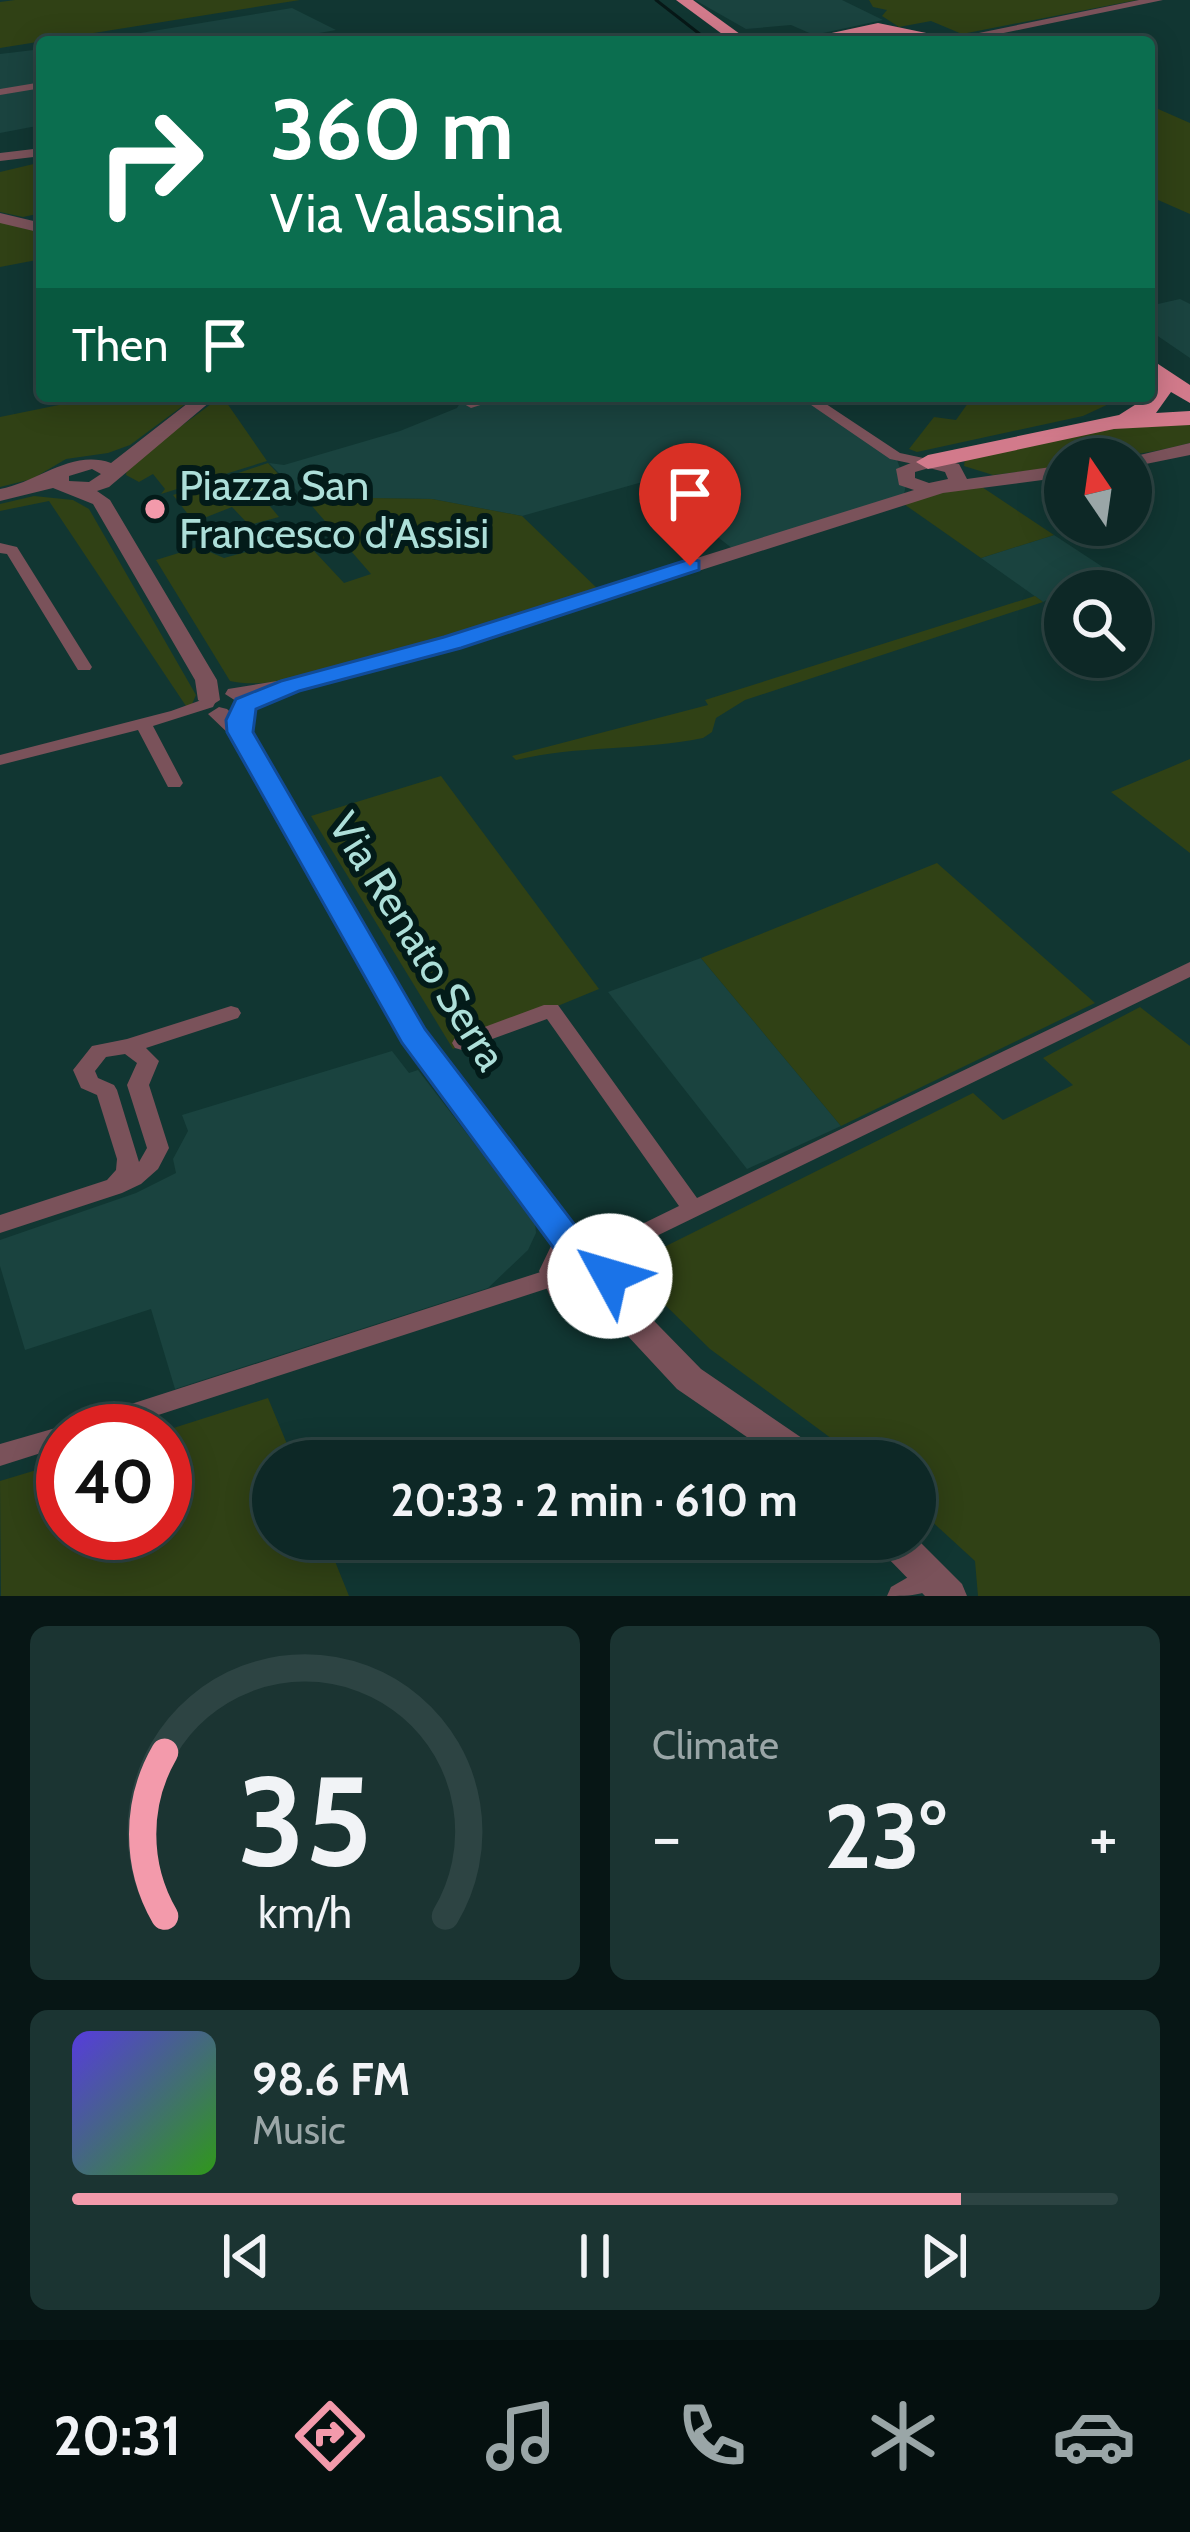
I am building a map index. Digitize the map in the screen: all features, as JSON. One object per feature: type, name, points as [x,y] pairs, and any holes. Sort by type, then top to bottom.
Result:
[{"type":"highway","points":[[669,0],[732,36]]},
{"type":"highway","points":[[682,0],[720,36]]},
{"type":"highway","points":[[711,24],[740,36]]},
{"type":"highway","points":[[831,36],[872,28],[910,36]]},
{"type":"highway","points":[[1155,350],[1190,365]]},
{"type":"highway","points":[[1155,353],[1190,381]]},
{"type":"highway","points":[[1155,372],[1190,396]]},
{"type":"highway","points":[[929,473],[1114,422],[1153,402]]},
{"type":"highway","points":[[1114,422],[1190,418]]},
{"type":"street","points":[[952,36],[1157,0]]},
{"type":"street","points":[[0,92],[36,87]]},
{"type":"street","points":[[0,158],[36,153]]},
{"type":"street","points":[[0,218],[36,227]]},
{"type":"street","points":[[106,484],[131,453],[200,402]]},
{"type":"street","points":[[471,404],[479,402]]},
{"type":"street","points":[[815,402],[929,473],[988,482],[1044,474]]},
{"type":"street","points":[[1152,457],[1190,449]]},
{"type":"street","points":[[66,483],[70,466],[131,453]]},
{"type":"street","points":[[91,463],[106,484]]},
{"type":"street","points":[[0,760],[478,635],[929,473]]},
{"type":"street","points":[[0,495],[66,483],[106,484]]},
{"type":"street","name":"Via Renato Serra","points":[[106,484],[413,1036],[688,1379],[777,1440]]},
{"type":"street","points":[[0,548],[12,550],[84,667]]},
{"type":"street","points":[[143,723],[174,784]]},
{"type":"street","points":[[553,1277],[573,1293],[592,1263],[692,1208],[1190,969]]},
{"type":"street","points":[[462,1043],[551,1010],[692,1208]]},
{"type":"street","points":[[114,1186],[128,1172],[128,1159],[106,1090],[89,1084],[84,1070],[99,1051],[231,1013]]},
{"type":"street","points":[[0,1224],[114,1186],[147,1170],[158,1148],[138,1085],[148,1061],[129,1046]]},
{"type":"street","points":[[553,1277],[554,1261],[592,1263]]},
{"type":"street","points":[[160,1404],[553,1277]]},
{"type":"street","points":[[0,1455],[36,1444]]},
{"type":"street","points":[[907,1560],[927,1589]]},
{"type":"shaded area","points":[[695,0],[842,0],[883,20],[814,35],[791,25],[746,29]]},
{"type":"shaded area","points":[[292,8],[336,30],[303,36],[122,36]]},
{"type":"shaded area","points":[[36,50],[36,126],[0,133],[0,54]]},
{"type":"shaded area","points":[[1180,299],[1190,304],[1190,358],[1155,334],[1155,305]]},
{"type":"shaded area","points":[[811,402],[896,457],[906,485],[904,494],[733,549],[646,481],[522,516],[432,499],[368,498],[311,505],[269,463],[284,465],[400,431],[460,403]]},
{"type":"shaded area","points":[[1044,538],[1044,546],[1071,546],[1107,570],[1044,570],[1043,602],[981,558]]},
{"type":"shaded area","points":[[701,958],[841,1126],[747,1169],[608,992]]},
{"type":"shaded area","points":[[392,1051],[409,1073],[418,1070],[535,1222],[536,1233],[528,1250],[488,1288],[175,1389],[151,1309],[25,1350],[0,1266],[0,1240],[136,1193],[176,1173],[173,1159],[188,1131],[182,1115]]},
{"type":"green space","points":[[300,0],[75,36],[36,36],[36,42],[0,48],[0,2]]},
{"type":"green space","points":[[869,0],[1137,0],[962,34],[931,21],[899,27],[882,16],[887,10],[873,7]]},
{"type":"green space","points":[[1155,108],[1190,123],[1190,214],[1155,199]]},
{"type":"green space","points":[[36,163],[36,214],[0,212],[0,172]]},
{"type":"green space","points":[[0,222],[36,231],[36,260],[0,267]]},
{"type":"green space","points":[[74,402],[188,402],[130,445],[66,459],[32,479],[0,487],[0,417]]},
{"type":"green space","points":[[214,402],[226,402],[267,461],[161,494],[165,489],[153,474],[139,482],[126,475],[127,466]]},
{"type":"green space","points":[[969,402],[1113,402],[1083,416],[917,452],[909,449],[934,417],[956,420]]},
{"type":"green space","points":[[1190,421],[1190,443],[1152,451],[1152,438],[1059,438],[1126,423]]},
{"type":"green space","points":[[1044,441],[1044,469],[993,475],[964,466],[965,459]]},
{"type":"green space","points":[[268,463],[294,491],[264,499],[279,517],[249,525],[232,507],[194,522],[173,495]]},
{"type":"green space","points":[[979,485],[1044,528],[1044,538],[981,558],[901,502]]},
{"type":"green space","points":[[34,496],[73,500],[89,509],[196,695],[192,704],[186,706],[49,501],[0,511],[0,504]]},
{"type":"green space","points":[[368,498],[432,499],[522,516],[601,592],[358,667],[263,683],[230,681],[156,560],[198,547],[224,558],[301,537],[344,583],[371,574],[311,505]]},
{"type":"green space","points":[[1035,596],[1043,602],[745,700],[716,718],[712,732],[703,738],[516,760],[512,756],[708,705],[705,700]]},
{"type":"green space","points":[[1190,759],[1190,853],[1111,792]]},
{"type":"green space","points":[[441,776],[599,989],[453,1049],[311,816]]},
{"type":"green space","points":[[937,863],[1095,1003],[841,1126],[701,958]]},
{"type":"green space","points":[[1140,1007],[1190,1046],[1190,1596],[978,1596],[975,1561],[936,1525],[936,1440],[834,1440],[710,1349],[657,1297],[642,1273],[648,1255],[973,1093],[1003,1120],[1073,1085],[1043,1058]]},
{"type":"green space","points":[[268,1398],[285,1440],[252,1440],[252,1560],[334,1560],[349,1596],[1,1596],[0,1481],[36,1470],[36,1560],[192,1560],[192,1422]]},
{"type":"waterway","points":[[656,0],[702,36]]},
{"type":"place","name":"Piazza San Francesco d'Assisi","points":[[155,509]]},
{"type":"route","points":[[610,1276],[602,1254],[573,1248],[413,1036],[240,732],[239,720],[245,704],[290,686],[452,643],[690,566]]}]
